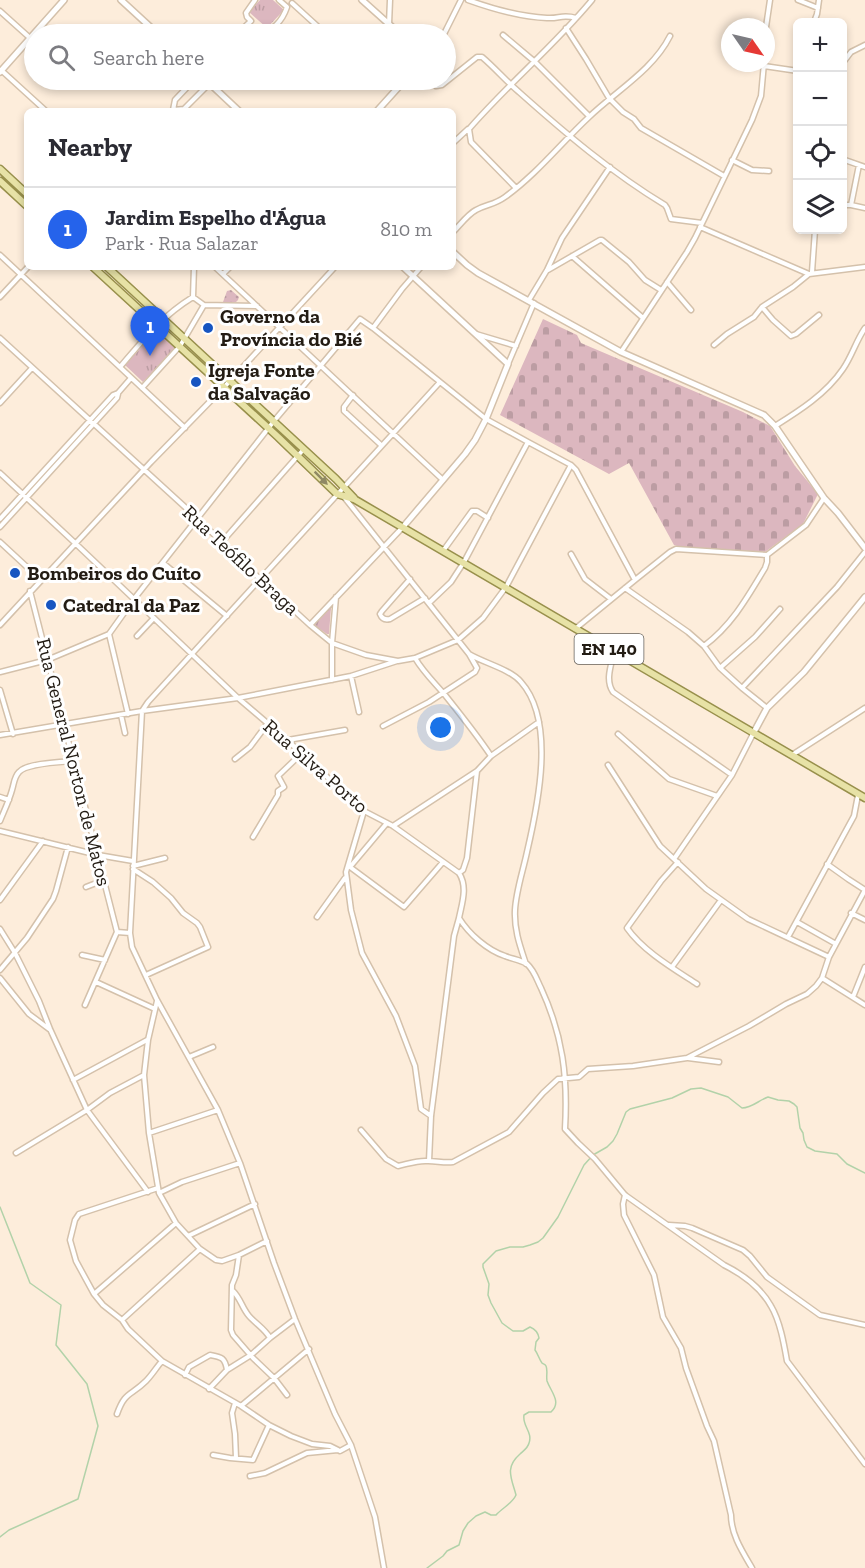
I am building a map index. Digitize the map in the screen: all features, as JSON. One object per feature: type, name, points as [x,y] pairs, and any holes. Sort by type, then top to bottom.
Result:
[{"type":"main road","points":[[0,168],[24,197]]},
{"type":"main road","points":[[0,181],[24,198]]},
{"type":"main road","name":"EN 140","points":[[96,270],[243,404],[337,494],[354,499],[464,562],[865,798]]},
{"type":"main road","name":"EN 140","points":[[110,270],[344,486],[354,499]]},
{"type":"main road","points":[[109,281],[115,274]]},
{"type":"main road","points":[[243,404],[249,398]]},
{"type":"main road","points":[[251,412],[257,406]]},
{"type":"street","points":[[121,0],[147,24]]},
{"type":"street","points":[[254,24],[247,17],[246,12],[255,0]]},
{"type":"street","points":[[279,0],[287,7]]},
{"type":"street","points":[[362,0],[389,24]]},
{"type":"street","points":[[389,24],[390,0]]},
{"type":"street","points":[[449,24],[461,0]]},
{"type":"street","points":[[468,0],[514,14],[549,18],[565,15],[576,18]]},
{"type":"street","points":[[456,140],[489,105],[535,62],[592,0]]},
{"type":"street","points":[[767,18],[770,0]]},
{"type":"street","points":[[798,0],[818,8]]},
{"type":"street","points":[[815,18],[819,0]]},
{"type":"street","points":[[41,24],[60,1]]},
{"type":"street","points":[[276,24],[294,1],[316,24]]},
{"type":"street","points":[[0,10],[24,32]]},
{"type":"street","points":[[248,24],[251,21]]},
{"type":"street","points":[[566,28],[609,98],[623,112],[637,122],[641,128],[724,176]]},
{"type":"street","points":[[503,35],[535,62],[590,116]]},
{"type":"street","points":[[456,229],[474,210],[494,204],[550,158],[609,98],[653,61],[670,36]]},
{"type":"street","points":[[24,45],[1,71],[43,108]]},
{"type":"street","points":[[847,58],[855,49],[865,45]]},
{"type":"street","points":[[456,74],[480,56],[486,60],[570,136],[630,182],[665,205],[671,219],[701,225],[811,273],[865,267]]},
{"type":"street","points":[[775,66],[793,70]]},
{"type":"street","points":[[621,352],[687,252],[701,225],[752,120],[761,96],[763,72]]},
{"type":"street","points":[[174,108],[175,100],[184,90]]},
{"type":"street","points":[[185,108],[201,90]]},
{"type":"street","points":[[218,90],[236,108]]},
{"type":"street","points":[[380,108],[396,90]]},
{"type":"street","points":[[469,129],[471,142],[516,188]]},
{"type":"street","points":[[732,160],[752,170],[770,171]]},
{"type":"street","points":[[847,160],[865,167]]},
{"type":"street","points":[[851,205],[859,165]]},
{"type":"street","points":[[310,625],[403,527],[475,440],[486,419],[532,302],[562,238],[610,167]]},
{"type":"street","points":[[847,205],[865,208]]},
{"type":"street","points":[[714,345],[754,317],[762,307],[811,273],[815,234]]},
{"type":"street","points":[[547,270],[602,240],[629,262],[645,280],[662,290]]},
{"type":"street","points":[[0,255],[185,428]]},
{"type":"street","points":[[456,255],[478,273],[621,352],[764,415],[775,426],[824,498],[865,550],[837,587],[742,688]]},
{"type":"street","points":[[572,256],[643,318]]},
{"type":"street","points":[[0,297],[25,270]]},
{"type":"street","points":[[193,297],[194,270]]},
{"type":"street","points":[[218,270],[443,480]]},
{"type":"street","points":[[223,274],[227,270]]},
{"type":"street","points":[[0,625],[332,270]]},
{"type":"street","points":[[407,270],[508,364]]},
{"type":"street","points":[[373,328],[418,270]]},
{"type":"street","points":[[667,282],[691,310]]},
{"type":"street","points":[[120,367],[164,318],[193,297]]},
{"type":"street","points":[[193,297],[204,304],[257,306]]},
{"type":"street","points":[[142,388],[186,339],[204,304]]},
{"type":"street","points":[[762,307],[791,336],[819,315]]},
{"type":"street","points":[[0,672],[47,660],[108,634],[274,422],[358,320],[362,319],[486,419],[571,465],[576,470],[635,580]]},
{"type":"street","points":[[775,426],[830,386],[849,359],[865,328]]},
{"type":"street","points":[[474,333],[516,346]]},
{"type":"street","name":"Rua Teófilo Braga","points":[[0,338],[310,625],[332,643],[366,655],[398,661],[415,658],[458,640],[483,618],[506,587],[571,465]]},
{"type":"street","points":[[0,403],[32,368]]},
{"type":"street","points":[[0,527],[3,518],[131,378]]},
{"type":"street","points":[[384,1568],[375,1517],[351,1444],[296,1319],[240,1163],[218,1110],[157,1000],[132,947],[130,933],[133,865],[142,711],[440,382]]},
{"type":"street","points":[[353,395],[344,407],[344,411],[381,445]]},
{"type":"street","points":[[429,603],[451,582],[464,562],[528,442]]},
{"type":"street","points":[[221,543],[304,449]]},
{"type":"street","name":"Rua Silva Porto","points":[[0,473],[238,698],[364,811],[393,826],[459,873]]},
{"type":"street","points":[[344,497],[476,665],[476,671],[429,702],[383,726]]},
{"type":"street","points":[[575,629],[670,552],[676,549],[767,555],[806,525],[824,498]]},
{"type":"street","points":[[443,551],[472,511],[477,511],[488,518]]},
{"type":"street","points":[[0,542],[41,580]]},
{"type":"street","points":[[571,554],[585,579],[611,599]]},
{"type":"street","points":[[704,646],[716,637],[734,616],[765,568],[767,555]]},
{"type":"street","points":[[163,563],[227,616]]},
{"type":"street","points":[[410,579],[382,610],[380,614],[382,617],[390,619],[425,598]]},
{"type":"street","points":[[625,588],[688,632],[704,646],[720,668],[767,708]]},
{"type":"street","name":"Rua General Norton de Matos","points":[[30,591],[117,932]]},
{"type":"street","points":[[332,680],[336,596]]},
{"type":"street","points":[[697,984],[651,951],[627,928],[676,861],[732,774],[767,708],[804,672],[865,597]]},
{"type":"street","points":[[720,668],[755,637],[780,609]]},
{"type":"street","points":[[137,636],[154,618]]},
{"type":"street","points":[[108,634],[128,714]]},
{"type":"street","points":[[614,652],[608,680],[613,692],[732,774]]},
{"type":"street","points":[[469,654],[511,674],[522,682],[531,697],[539,722],[541,753],[538,796],[514,912],[516,934],[526,964],[536,977],[548,1004],[563,1055],[567,1096],[565,1129],[595,1158],[625,1195],[752,1284],[770,1304],[783,1341],[787,1361],[865,1464]]},
{"type":"street","points":[[415,658],[422,670],[443,692],[491,756]]},
{"type":"street","points":[[0,735],[142,711],[238,698],[351,676],[398,661]]},
{"type":"street","points":[[351,676],[359,712]]},
{"type":"street","points":[[0,690],[13,734]]},
{"type":"street","points":[[791,755],[865,708]]},
{"type":"street","points":[[121,715],[125,733]]},
{"type":"street","points":[[393,826],[477,771],[491,756],[539,722]]},
{"type":"street","points":[[235,759],[250,747],[267,723]]},
{"type":"street","points":[[287,740],[345,729]]},
{"type":"street","points":[[618,734],[669,779],[717,796]]},
{"type":"street","points":[[253,837],[278,795],[278,791],[284,787],[278,776],[302,753]]},
{"type":"street","points":[[0,821],[17,775],[24,768],[74,761]]},
{"type":"street","points":[[608,765],[656,841],[698,882],[748,919],[829,957]]},
{"type":"street","points":[[429,1161],[431,1116],[454,936],[464,892],[464,883],[459,873],[463,870],[467,858],[477,771]]},
{"type":"street","points":[[788,937],[854,816],[858,795]]},
{"type":"street","points":[[0,797],[9,800]]},
{"type":"street","points":[[364,811],[346,872],[351,910],[362,953],[396,1016],[415,1066],[421,1109],[431,1116]]},
{"type":"street","points":[[346,872],[387,823]]},
{"type":"street","points":[[0,831],[133,865],[171,898],[183,913],[200,927],[208,947],[146,975]]},
{"type":"street","points":[[0,900],[43,841]]},
{"type":"street","points":[[0,970],[27,938],[53,899],[68,847]]},
{"type":"street","points":[[133,865],[165,858]]},
{"type":"street","points":[[350,867],[404,907],[443,862]]},
{"type":"street","points":[[687,1058],[807,994],[822,978],[829,957],[865,890],[827,864]]},
{"type":"street","points":[[317,917],[346,878]]},
{"type":"street","points":[[86,887],[104,880]]},
{"type":"street","points":[[672,967],[721,900]]},
{"type":"street","points":[[851,913],[865,920]]},
{"type":"street","points":[[459,918],[469,931],[492,950],[526,964]]},
{"type":"street","points":[[797,921],[836,944]]},
{"type":"street","points":[[0,929],[39,1001],[87,1110],[148,1192]]},
{"type":"street","points":[[85,1005],[117,932],[130,933]]},
{"type":"street","points":[[82,955],[105,960]]},
{"type":"street","points":[[853,997],[865,967]]},
{"type":"street","points":[[0,978],[29,1014],[50,1029]]},
{"type":"street","points":[[822,978],[865,1005]]},
{"type":"street","points":[[96,982],[155,1009]]},
{"type":"street","points":[[157,1000],[148,1040],[144,1075],[149,1133],[158,1191],[176,1223],[200,1249],[219,1261],[239,1255],[267,1241]]},
{"type":"street","points":[[73,1080],[148,1040]]},
{"type":"street","points":[[189,1057],[213,1047]]},
{"type":"street","points":[[361,1130],[386,1159],[398,1166],[413,1162],[453,1162],[513,1129],[558,1079],[579,1077],[588,1070],[687,1058],[719,1062]]},
{"type":"street","points":[[16,1153],[87,1110],[110,1093],[144,1075]]},
{"type":"street","points":[[149,1133],[218,1110]]},
{"type":"street","points":[[240,1163],[80,1214],[70,1240],[76,1261],[102,1305],[122,1320],[128,1329],[162,1361],[241,1406],[269,1425],[300,1440],[339,1450]]},
{"type":"street","points":[[625,1195],[624,1215],[654,1275],[663,1317],[681,1348],[686,1368],[714,1441],[732,1515],[731,1526],[752,1568]]},
{"type":"street","points":[[188,1236],[255,1204]]},
{"type":"street","points":[[94,1294],[176,1223]]},
{"type":"street","points":[[669,1225],[692,1228],[743,1250],[767,1277],[820,1315],[865,1325]]},
{"type":"street","points":[[122,1320],[200,1249]]},
{"type":"street","points":[[239,1255],[232,1285],[231,1330],[287,1395]]},
{"type":"street","points":[[233,1290],[242,1301],[249,1316],[267,1332],[270,1338]]},
{"type":"street","points":[[209,1389],[227,1370],[251,1355],[296,1319]]},
{"type":"street","points":[[241,1406],[309,1349]]},
{"type":"street","points":[[185,1375],[189,1367],[210,1355],[225,1360],[227,1370]]},
{"type":"street","points":[[117,1414],[125,1397],[144,1383],[162,1361]]},
{"type":"street","points":[[235,1403],[232,1413],[236,1434],[236,1458]]},
{"type":"street","points":[[213,1455],[251,1460],[255,1458],[269,1425]]},
{"type":"street","points":[[250,1476],[275,1468],[307,1453],[344,1449],[351,1444]]},
{"type":"green space","points":[[260,0],[273,0],[284,10],[271,24],[262,24],[249,12]]},
{"type":"green space","points":[[231,290],[239,297],[238,300],[223,302],[227,291]]},
{"type":"green space","points":[[543,319],[577,335],[581,343],[743,412],[770,426],[795,466],[818,494],[803,524],[765,552],[674,545],[629,463],[609,474],[500,415]]},
{"type":"green space","points":[[157,330],[175,348],[143,382],[125,365]]},
{"type":"green space","points":[[331,607],[329,634],[327,634],[314,625]]},
{"type":"waterway","points":[[427,1568],[447,1551],[459,1545],[463,1531],[476,1516],[485,1512],[496,1515],[514,1498],[516,1495],[510,1474],[512,1464],[528,1446],[530,1439],[524,1415],[529,1412],[551,1412],[556,1404],[547,1381],[546,1366],[535,1350],[538,1334],[530,1327],[523,1331],[513,1331],[502,1323],[488,1295],[489,1284],[483,1264],[496,1251],[510,1247],[523,1247],[543,1238],[558,1217],[584,1165],[593,1155],[613,1141],[626,1112],[672,1098],[691,1089],[701,1088],[728,1097],[742,1108],[749,1107],[768,1097],[789,1101],[797,1107],[800,1128],[807,1147],[815,1151],[837,1154],[847,1164],[865,1173]]},
{"type":"waterway","points":[[0,1207],[30,1283],[61,1305],[56,1345],[87,1384],[98,1426],[78,1499],[9,1530],[0,1537]]},
{"type":"place","name":"Governo da Província do Bié","points":[[208,328]]},
{"type":"place","name":"Jardim Espelho d'Água","points":[[150,356]]},
{"type":"place","name":"Igreja Fonte da Salvação","points":[[196,382]]},
{"type":"place","name":"Bombeiros do Cuíto","points":[[15,573]]},
{"type":"place","name":"Catedral da Paz","points":[[51,605]]}]
